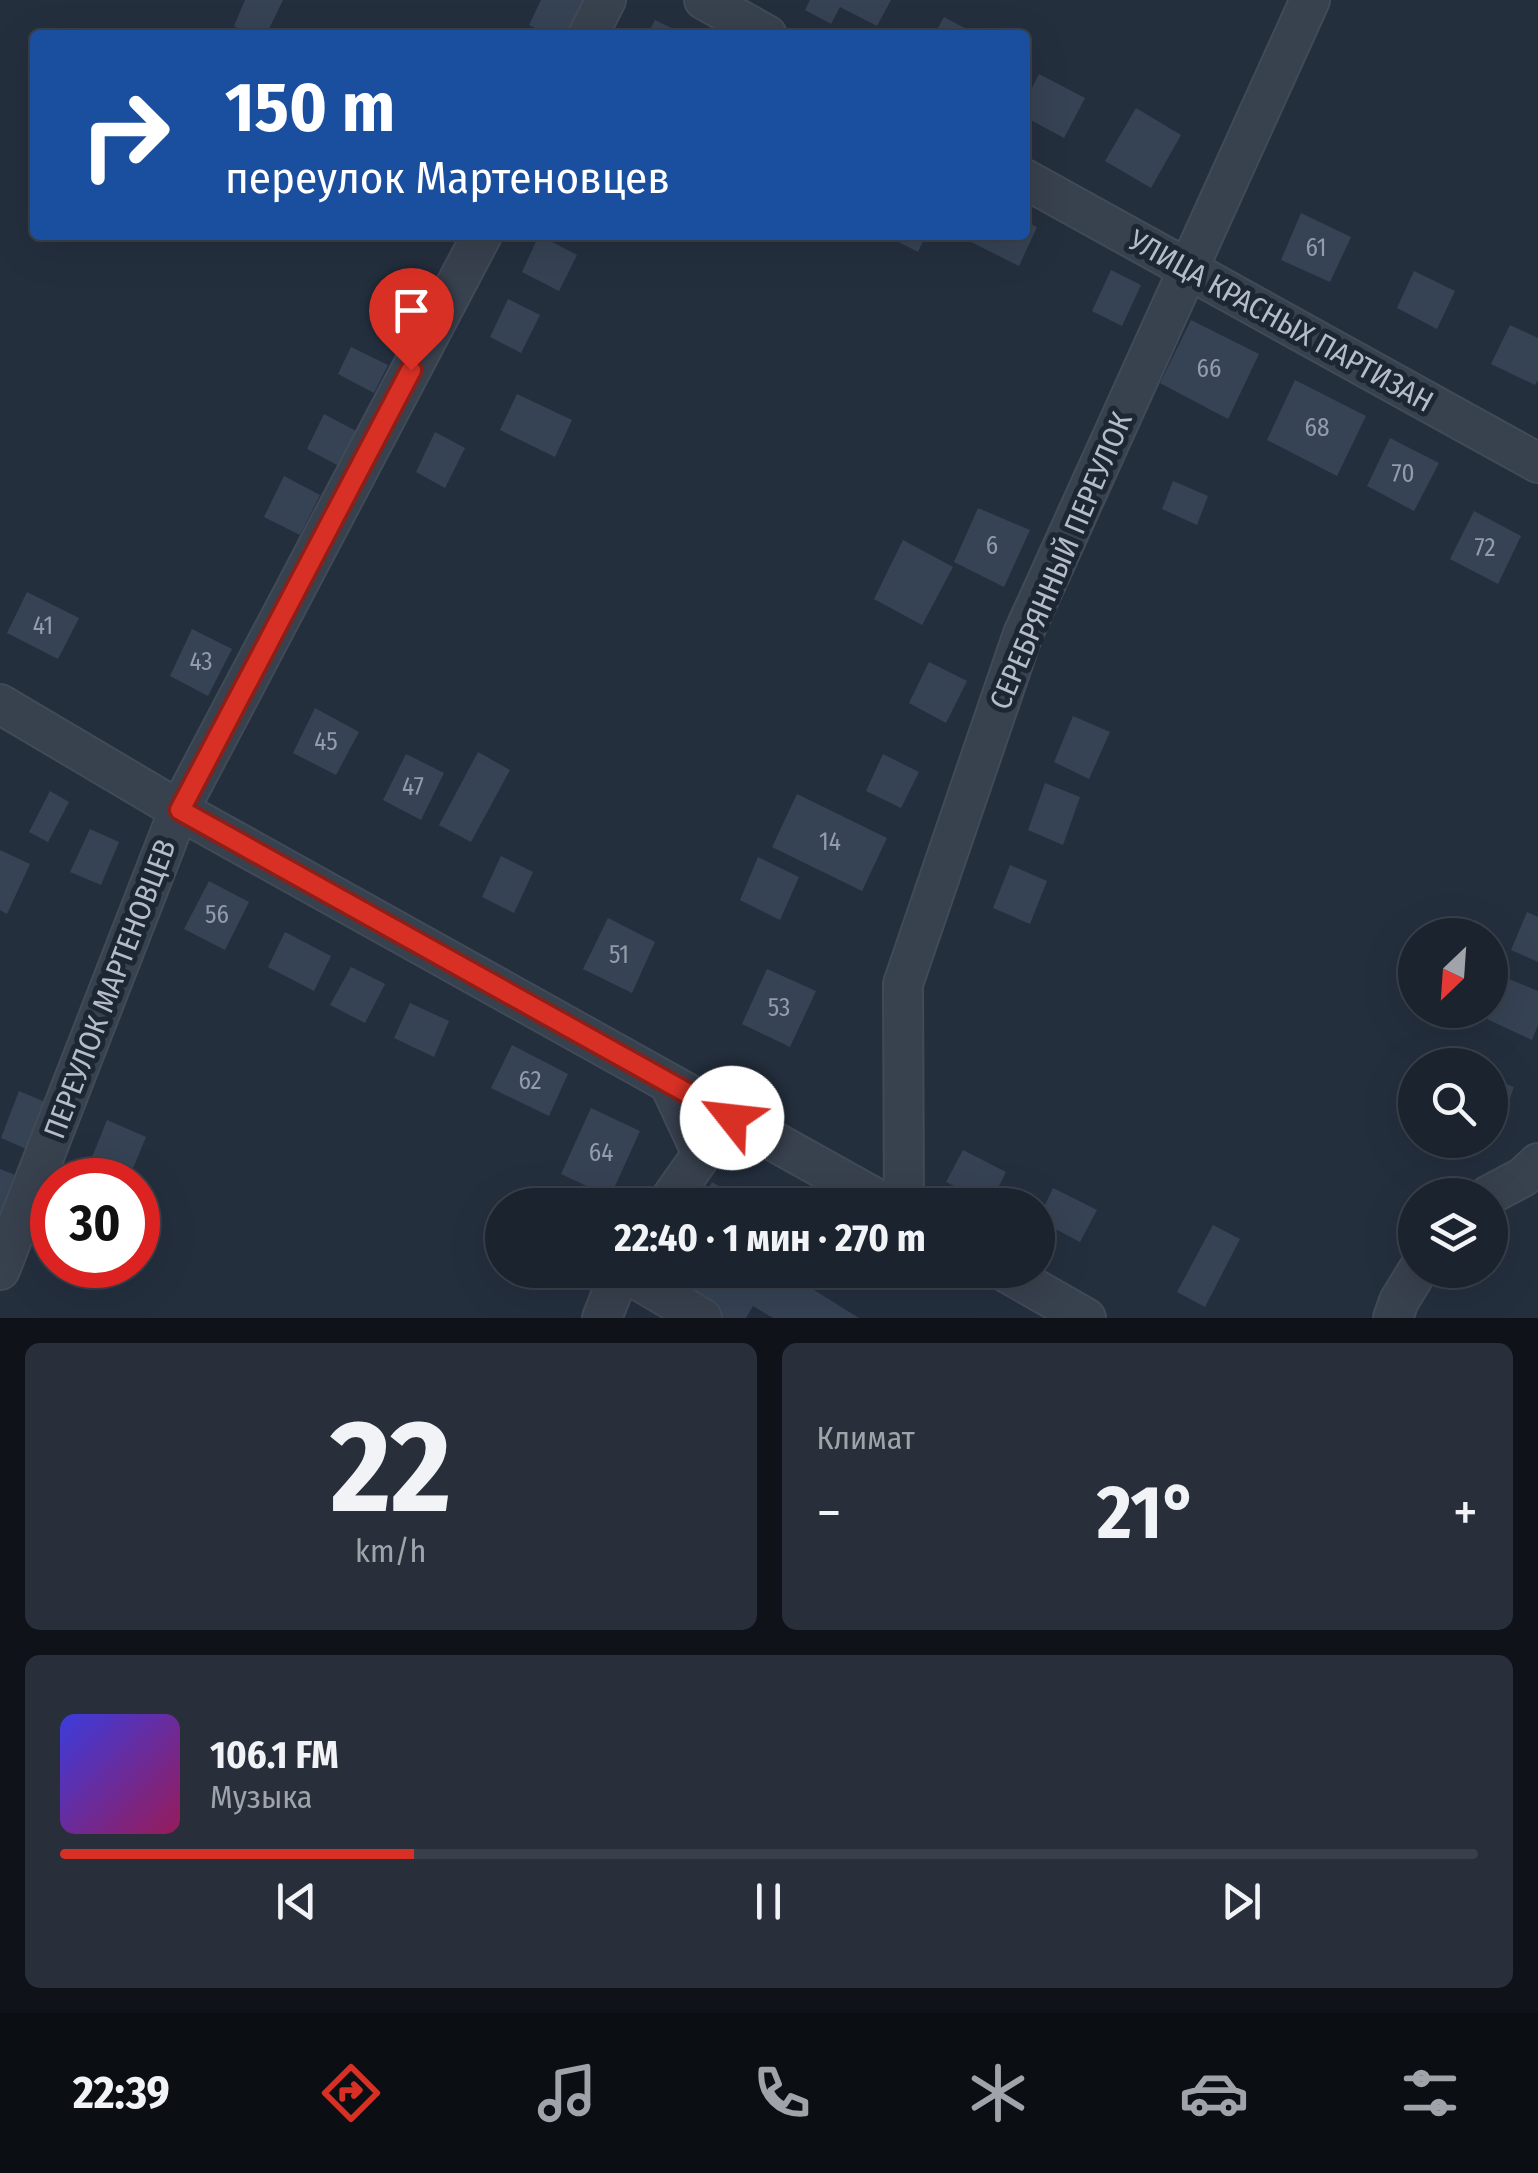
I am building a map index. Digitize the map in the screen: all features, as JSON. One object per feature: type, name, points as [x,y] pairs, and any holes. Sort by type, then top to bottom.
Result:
[{"type":"street","points":[[591,30],[606,0]]},
{"type":"street","points":[[704,0],[757,30]]},
{"type":"street","name":"СЕРЕБРЯННЫЙ ПЕРЕУЛОК","points":[[904,1188],[903,984],[1022,634],[1310,0]]},
{"type":"street","name":"УЛИЦА КРАСНЫХ ПАРТИЗАН","points":[[1030,182],[1538,462]]},
{"type":"street","name":"ПЕРЕУЛОК МАРТЕНОВЦЕВ","points":[[0,1270],[180,810],[479,240]]},
{"type":"street","points":[[0,704],[180,810],[857,1188]]},
{"type":"street","points":[[669,1083],[702,1154],[678,1188]]},
{"type":"street","points":[[1508,1186],[1533,1174]]},
{"type":"street","points":[[602,1318],[614,1288]]},
{"type":"street","points":[[651,1288],[702,1318]]},
{"type":"street","points":[[1034,1288],[1086,1318]]},
{"type":"street","points":[[1393,1318],[1407,1288]]},
{"type":"building","points":[[245,0],[283,0],[268,30],[242,30],[234,26]]},
{"type":"building","points":[[541,0],[587,0],[572,30],[539,30],[529,25]]},
{"type":"building","points":[[810,0],[891,0],[877,26],[840,7],[831,24],[805,10]]},
{"type":"building","points":[[944,17],[969,30],[937,30]]},
{"type":"building","points":[[655,20],[676,30],[650,30]]},
{"type":"building","points":[[1039,74],[1085,98],[1064,138],[1030,120],[1030,92]]},
{"type":"building","points":[[1136,108],[1181,135],[1151,188],[1105,161]]},
{"type":"building","points":[[1301,213],[1351,237],[1330,282],[1281,260]]},
{"type":"building","points":[[1030,224],[1037,227],[1019,266],[967,240],[1030,240]]},
{"type":"building","points":[[537,240],[548,240],[577,255],[559,291],[522,272]]},
{"type":"building","points":[[895,240],[924,240],[918,252]]},
{"type":"building","points":[[1111,270],[1141,285],[1122,326],[1092,311]]},
{"type":"building","points":[[1414,271],[1455,291],[1437,329],[1397,308]]},
{"type":"building","points":[[400,273],[433,291],[406,342],[374,326]]},
{"type":"building","points":[[508,299],[540,315],[521,353],[490,337]]},
{"type":"building","points":[[1191,320],[1259,354],[1228,419],[1160,383]]},
{"type":"building","points":[[1510,325],[1538,338],[1535,385],[1491,364]]},
{"type":"building","points":[[351,347],[388,365],[374,393],[338,374]]},
{"type":"building","points":[[1295,380],[1366,416],[1337,476],[1267,440]]},
{"type":"building","points":[[517,394],[572,420],[555,457],[500,430]]},
{"type":"building","points":[[324,414],[356,431],[339,466],[307,449]]},
{"type":"building","points":[[435,432],[465,448],[445,488],[416,472]]},
{"type":"building","points":[[1390,438],[1439,463],[1414,511],[1367,486]]},
{"type":"building","points":[[284,476],[320,495],[300,535],[264,517]]},
{"type":"building","points":[[1173,481],[1208,496],[1197,525],[1162,509]]},
{"type":"building","points":[[978,508],[1030,530],[1004,587],[954,562]]},
{"type":"building","points":[[1474,511],[1521,536],[1498,584],[1450,559]]},
{"type":"building","points":[[903,540],[953,567],[922,625],[874,599]]},
{"type":"building","points":[[27,592],[79,618],[58,659],[7,633]]},
{"type":"building","points":[[192,629],[232,649],[208,696],[170,676]]},
{"type":"building","points":[[929,662],[967,681],[946,723],[909,703]]},
{"type":"building","points":[[315,708],[359,732],[336,775],[293,753]]},
{"type":"building","points":[[1073,716],[1110,732],[1089,779],[1054,762]]},
{"type":"building","points":[[478,752],[510,770],[471,842],[439,825]]},
{"type":"building","points":[[406,754],[444,773],[421,820],[383,800]]},
{"type":"building","points":[[883,754],[919,772],[901,808],[866,791]]},
{"type":"building","points":[[1045,783],[1080,797],[1063,845],[1028,830]]},
{"type":"building","points":[[50,791],[69,802],[48,842],[29,832]]},
{"type":"building","points":[[797,794],[887,838],[862,891],[772,847]]},
{"type":"building","points":[[90,829],[119,842],[101,885],[70,872]]},
{"type":"building","points":[[0,850],[30,864],[7,914],[0,910]]},
{"type":"building","points":[[501,856],[533,872],[514,913],[482,897]]},
{"type":"building","points":[[758,857],[799,877],[780,920],[740,900]]},
{"type":"building","points":[[1010,865],[1047,881],[1030,924],[993,908]]},
{"type":"building","points":[[209,881],[249,902],[225,950],[184,929]]},
{"type":"building","points":[[1527,912],[1538,917],[1538,962],[1511,950]]},
{"type":"building","points":[[608,918],[655,942],[632,993],[583,969]]},
{"type":"building","points":[[285,932],[331,956],[314,991],[268,967]]},
{"type":"building","points":[[351,967],[385,984],[365,1023],[330,1005]]},
{"type":"building","points":[[767,969],[816,991],[790,1047],[742,1024]]},
{"type":"building","points":[[1508,979],[1538,991],[1538,1025],[1532,1040],[1506,1028]]},
{"type":"building","points":[[410,1003],[449,1021],[434,1057],[394,1038]]},
{"type":"building","points":[[512,1045],[568,1074],[549,1116],[491,1088]]},
{"type":"building","points":[[19,1091],[50,1104],[31,1151],[1,1138]]},
{"type":"building","points":[[591,1108],[640,1131],[614,1188],[591,1188],[561,1174]]},
{"type":"building","points":[[107,1120],[146,1137],[137,1158],[92,1158]]},
{"type":"building","points":[[963,1150],[1006,1172],[998,1188],[958,1188],[946,1182]]},
{"type":"building","points":[[0,1169],[23,1178],[0,1236]]},
{"type":"building","points":[[1055,1189],[1097,1210],[1080,1242],[1055,1229]]},
{"type":"building","points":[[1213,1225],[1240,1239],[1205,1307],[1177,1292]]},
{"type":"building","points":[[670,1288],[811,1288],[859,1318],[773,1318],[753,1306],[746,1318],[720,1318]]},
{"type":"route","points":[[411,370],[180,810],[732,1118]]}]
